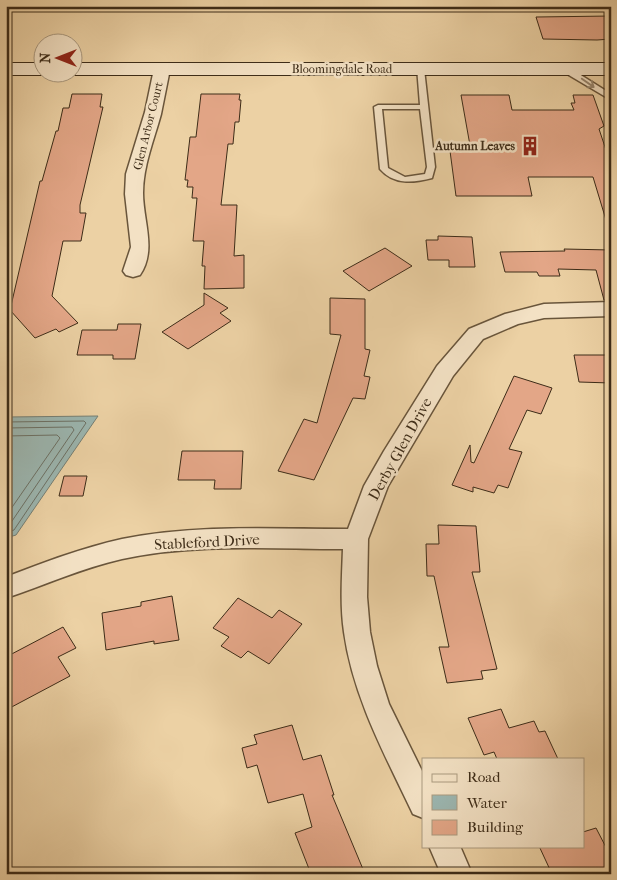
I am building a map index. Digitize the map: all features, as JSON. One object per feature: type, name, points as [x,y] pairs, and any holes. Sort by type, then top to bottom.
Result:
[{"type":"street","points":[[6,68],[32,69]]},
{"type":"street","name":"Bloomingdale Road","points":[[82,69],[611,69]]},
{"type":"street","name":"Glen Arbor Court","points":[[134,271],[140,247],[134,194],[135,174],[162,69]]},
{"type":"street","name":"Derby Glen Drive","points":[[422,802],[376,705],[364,666],[357,632],[354,597],[356,539],[376,486],[444,371],[476,334],[512,319],[544,311],[611,310]]},
{"type":"street","name":"Stableford Drive","points":[[6,588],[75,561],[123,549],[160,543],[197,539],[356,539]]},
{"type":"street","points":[[445,848],[457,874]]},
{"type":"lane","points":[[420,69],[431,166],[429,176],[404,180],[394,177],[384,168],[378,107],[424,106]]},
{"type":"lane","points":[[566,69],[611,98]]},
{"type":"water","points":[[98,416],[16,535],[6,538],[6,417]]},
{"type":"building","points":[[611,16],[611,39],[597,40],[543,39],[536,17]]},
{"type":"building","points":[[72,94],[102,94],[100,107],[103,107],[80,205],[80,213],[86,213],[81,241],[63,241],[52,296],[78,323],[59,332],[56,329],[35,338],[10,310],[40,181],[42,181],[56,131],[58,131],[63,108],[69,108]]},
{"type":"building","points":[[201,94],[240,94],[239,122],[235,122],[233,144],[228,144],[221,205],[237,205],[234,256],[244,255],[244,288],[204,289],[205,266],[202,266],[204,241],[193,241],[197,198],[192,198],[193,187],[187,187],[188,180],[185,180],[190,137],[196,137]]},
{"type":"building","name":"Autumn Leaves","points":[[461,95],[509,95],[512,110],[574,110],[571,103],[575,103],[573,95],[593,95],[604,126],[599,129],[608,156],[611,158],[611,219],[606,220],[593,177],[528,177],[532,196],[456,196],[450,151],[471,151]]},
{"type":"building","points":[[438,236],[472,237],[475,267],[449,267],[449,260],[428,260],[426,240],[438,240]]},
{"type":"building","points":[[385,248],[412,266],[369,291],[343,271]]},
{"type":"building","points":[[564,249],[611,250],[611,300],[604,300],[596,270],[558,269],[560,276],[539,276],[537,272],[505,272],[500,252],[565,251]]},
{"type":"building","points":[[204,293],[228,308],[220,313],[231,321],[188,349],[162,332],[204,305]]},
{"type":"building","points":[[330,298],[365,299],[365,349],[370,350],[364,376],[370,377],[365,399],[353,398],[314,480],[278,471],[304,419],[317,423],[341,335],[330,334]]},
{"type":"building","points":[[118,324],[141,324],[135,359],[113,359],[113,355],[77,355],[82,330],[117,330]]},
{"type":"building","points":[[574,355],[611,355],[611,383],[579,382]]},
{"type":"building","points":[[514,376],[552,388],[541,414],[527,410],[509,449],[522,452],[508,488],[498,485],[494,493],[473,487],[473,492],[452,485],[470,445],[471,462],[474,463]]},
{"type":"building","points":[[182,451],[243,451],[241,489],[214,489],[215,480],[178,480]]},
{"type":"building","points":[[64,476],[87,476],[83,496],[59,496]]},
{"type":"building","points":[[438,525],[476,526],[480,572],[472,572],[497,669],[481,671],[483,679],[447,683],[439,647],[449,647],[434,576],[427,576],[426,544],[439,544]]},
{"type":"building","points":[[172,596],[179,640],[154,644],[154,641],[106,650],[102,613],[141,606],[141,602]]},
{"type":"building","points":[[238,598],[272,618],[279,610],[302,624],[269,664],[248,651],[241,658],[221,646],[229,637],[213,628]]},
{"type":"building","points":[[63,627],[76,648],[58,657],[70,676],[6,710],[6,657]]},
{"type":"building","points":[[501,709],[509,728],[534,721],[539,732],[545,731],[558,758],[497,758],[494,752],[484,755],[468,718]]},
{"type":"building","points":[[292,725],[303,760],[321,755],[334,795],[332,795],[365,874],[311,874],[295,833],[312,827],[303,794],[268,803],[257,765],[247,768],[242,748],[257,744],[254,735]]},
{"type":"building","points":[[596,828],[611,857],[611,874],[552,874],[540,848],[584,848],[584,832]]},
{"type":"place","name":"Autumn Leaves","points":[[530,146]]}]
